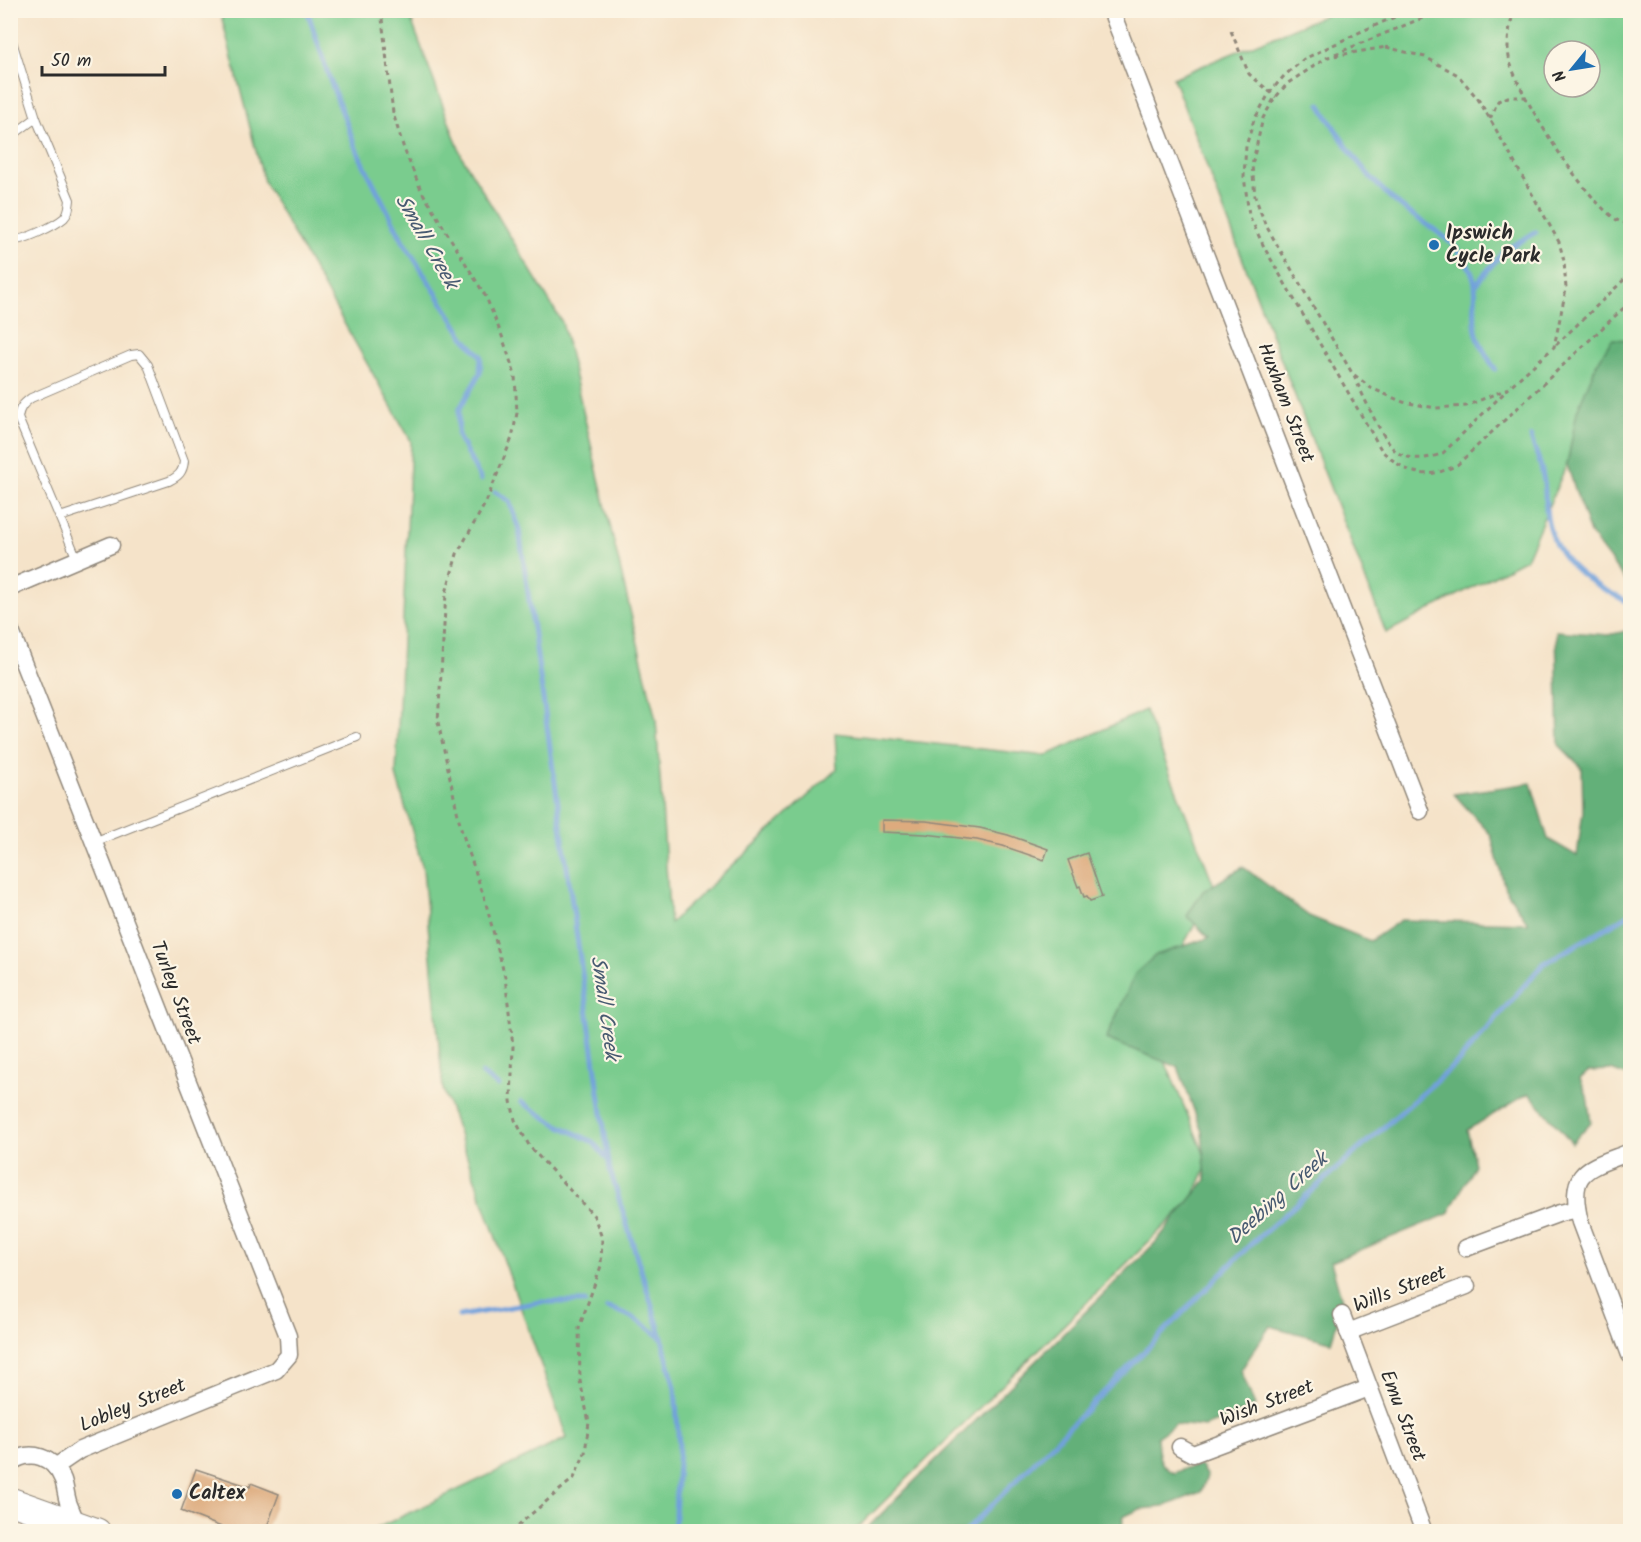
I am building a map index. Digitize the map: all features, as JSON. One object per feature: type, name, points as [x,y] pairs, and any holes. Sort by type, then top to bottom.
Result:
[{"type":"main road","points":[[10,1501],[87,1528]]},
{"type":"street","name":"Huxham Street","points":[[1111,10],[1420,811]]},
{"type":"street","points":[[10,588],[111,545]]},
{"type":"street","name":"Turley Street","points":[[10,629],[288,1336],[289,1355],[276,1370]]},
{"type":"street","points":[[1630,1152],[1588,1170],[1578,1179],[1575,1202],[1580,1222],[1630,1355]]},
{"type":"street","points":[[1466,1248],[1560,1212],[1577,1209]]},
{"type":"street","name":"Wills Street","points":[[1348,1332],[1467,1286]]},
{"type":"street","name":"Emu Street","points":[[1342,1315],[1424,1532]]},
{"type":"street","name":"Lobley Street","points":[[56,1467],[88,1446],[276,1370]]},
{"type":"street","name":"Wish Street","points":[[1180,1447],[1193,1454],[1369,1388]]},
{"type":"street","points":[[12,1456],[36,1455],[56,1467],[63,1481],[70,1508],[87,1528]]},
{"type":"lane","points":[[10,35],[36,118],[70,200],[69,211],[63,219],[16,242],[10,240]]},
{"type":"lane","points":[[10,137],[36,118]]},
{"type":"lane","points":[[60,517],[169,481],[178,477],[183,470],[184,461],[152,376],[145,359],[139,354],[131,355],[31,398],[19,410],[18,418],[77,559]]},
{"type":"lane","points":[[94,842],[357,737]]},
{"type":"path","points":[[381,10],[393,113],[404,149],[421,190],[486,297],[515,375],[517,414],[512,438],[486,502],[457,554],[446,592],[438,722],[461,829],[485,900],[505,977],[513,1046],[511,1101],[515,1120],[530,1147],[594,1216],[602,1238],[601,1266],[579,1328],[580,1381],[589,1422],[585,1453],[574,1478],[510,1532]]},
{"type":"path","points":[[1411,10],[1304,59],[1284,76],[1270,92],[1254,120],[1246,146],[1244,176],[1249,214],[1265,249],[1382,451],[1398,466],[1418,474],[1442,473],[1458,465],[1630,302]]},
{"type":"path","points":[[1442,10],[1328,57],[1288,84],[1276,97],[1263,118],[1256,140],[1252,165],[1255,196],[1265,224],[1352,373],[1389,444],[1399,453],[1422,458],[1434,457],[1443,453],[1507,389],[1630,274]]},
{"type":"path","points":[[1514,10],[1507,44],[1511,65],[1526,97],[1570,169],[1593,198],[1618,220],[1630,225]]},
{"type":"path","points":[[1231,31],[1248,74],[1276,97]]},
{"type":"path","points":[[1328,57],[1386,47],[1425,57],[1458,75],[1478,99],[1559,242],[1564,261],[1566,289],[1554,347]]},
{"type":"path","points":[[1490,118],[1498,100],[1508,97],[1526,97]]},
{"type":"path","points":[[1352,373],[1371,388],[1403,402],[1436,408],[1466,406],[1507,389]]},
{"type":"green space","points":[[220,11],[408,11],[462,157],[562,322],[656,720],[670,923],[837,769],[835,733],[1046,756],[1145,710],[1215,888],[1145,1014],[1208,1163],[1192,1199],[854,1531],[371,1531],[567,1438],[443,1089],[423,869],[396,775],[411,441],[264,182]]},
{"type":"green space","name":"Ipswich Cycle Park","points":[[1335,11],[1630,11],[1630,404],[1578,438],[1526,559],[1386,633],[1173,78]]},
{"type":"green space","points":[[1612,339],[1630,340],[1630,586],[1590,534],[1567,465],[1577,411],[1596,365]]},
{"type":"green space","points":[[1630,630],[1630,1077],[1611,1070],[1589,1071],[1580,1079],[1587,1096],[1591,1122],[1572,1143],[1529,1093],[1467,1130],[1475,1165],[1448,1214],[1331,1262],[1343,1304],[1331,1342],[1270,1326],[1241,1370],[1255,1406],[1205,1427],[1175,1424],[1157,1437],[1160,1458],[1169,1470],[1174,1473],[1200,1466],[1207,1476],[1201,1492],[1163,1507],[1140,1509],[1123,1517],[1122,1531],[863,1532],[1155,1243],[1206,1180],[1202,1132],[1178,1067],[1106,1039],[1135,974],[1156,955],[1209,938],[1187,916],[1203,891],[1243,867],[1309,916],[1370,941],[1401,920],[1528,923],[1505,889],[1491,835],[1454,794],[1531,783],[1548,839],[1577,856],[1583,811],[1582,768],[1559,745],[1556,631],[1609,635]]},
{"type":"building","points":[[882,820],[926,821],[980,828],[1048,849],[1044,860],[977,840],[882,832]]},
{"type":"building","points":[[1087,853],[1102,897],[1090,901],[1087,896],[1084,897],[1080,886],[1078,887],[1068,860]]},
{"type":"building","points":[[196,1469],[250,1487],[251,1483],[279,1494],[265,1532],[234,1532],[181,1511]]},
{"type":"waterway","name":"Small Creek","points":[[307,10],[357,151],[403,241],[466,340],[481,356],[480,373],[459,410],[458,436],[481,480]]},
{"type":"waterway","points":[[1320,104],[1347,147],[1378,185],[1403,208],[1443,236],[1457,249],[1469,266],[1475,282],[1477,335],[1495,369]]},
{"type":"waterway","points":[[1620,181],[1630,173]]},
{"type":"waterway","points":[[1476,284],[1505,250],[1536,232]]},
{"type":"waterway","points":[[1531,437],[1544,479],[1549,527],[1561,553],[1580,574],[1630,603]]},
{"type":"waterway","name":"Small Creek","points":[[495,492],[509,501],[519,529],[610,1170],[662,1338],[675,1388],[679,1446],[674,1532]]},
{"type":"waterway","name":"Deebing Creek","points":[[965,1532],[1250,1245],[1460,1060],[1543,964],[1630,914]]},
{"type":"waterway","points":[[482,1074],[498,1086]]},
{"type":"waterway","points":[[521,1102],[556,1124],[593,1142],[608,1160]]},
{"type":"waterway","points":[[459,1316],[540,1302],[585,1302]]},
{"type":"waterway","points":[[607,1308],[635,1319],[660,1337]]},
{"type":"place","name":"Ipswich Cycle Park","points":[[1434,245]]},
{"type":"place","name":"Caltex","points":[[177,1494]]}]
